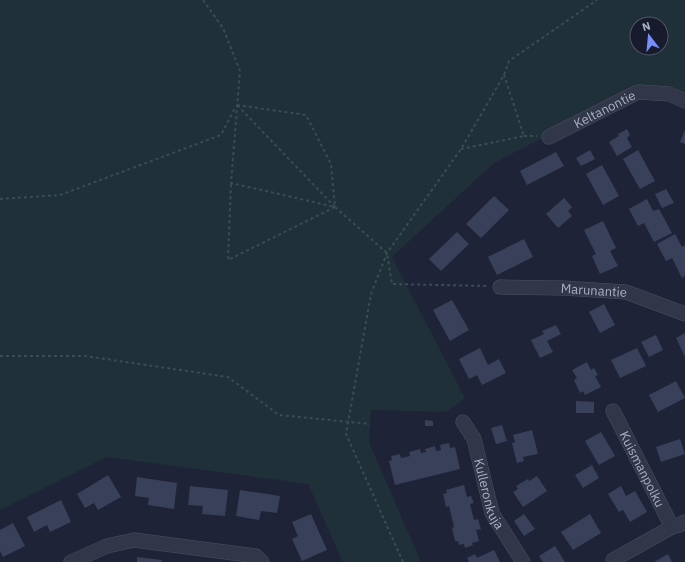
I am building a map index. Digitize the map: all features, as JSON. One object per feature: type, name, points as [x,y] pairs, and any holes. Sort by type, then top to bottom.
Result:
[{"type":"street","name":"Keltanontie","points":[[549,137],[638,92],[669,94],[685,101]]},
{"type":"street","name":"Marunantie","points":[[500,287],[563,288],[626,292],[685,314]]},
{"type":"street","name":"Kuismanpolku","points":[[613,411],[672,527]]},
{"type":"street","name":"Kulleronkuja","points":[[463,422],[474,439],[492,513],[523,562]]},
{"type":"street","points":[[613,560],[672,527],[685,522]]},
{"type":"street","points":[[71,562],[107,546],[134,540],[256,556],[262,562]]},
{"type":"path","points":[[203,0],[223,28],[240,71],[231,183],[228,260],[335,207]]},
{"type":"path","points":[[403,562],[346,434],[371,294],[387,253],[461,148],[504,75],[509,61],[596,0]]},
{"type":"path","points":[[461,148],[524,136],[504,75]]},
{"type":"path","points":[[0,199],[60,195],[221,135],[237,105]]},
{"type":"path","points":[[237,105],[335,207],[387,253],[392,284],[500,287]]},
{"type":"path","points":[[237,105],[306,115],[331,164],[335,207]]},
{"type":"path","points":[[231,183],[335,207]]},
{"type":"path","points":[[0,356],[85,356],[228,377],[279,415],[370,424]]},
{"type":"shaded area","points":[[0,0],[685,0],[685,97],[638,89],[494,163],[392,257],[465,398],[446,412],[371,410],[369,442],[421,562],[343,562],[308,484],[107,457],[0,510]]},
{"type":"building","points":[[627,129],[630,135],[627,138],[632,147],[617,156],[609,142],[619,136],[618,134]]},
{"type":"building","points":[[685,130],[685,144],[680,142]]},
{"type":"building","points":[[590,150],[595,159],[581,166],[576,158]]},
{"type":"building","points":[[638,150],[655,181],[640,189],[623,159]]},
{"type":"building","points":[[556,152],[564,166],[527,185],[520,171]]},
{"type":"building","points":[[602,165],[619,196],[603,205],[586,174]]},
{"type":"building","points":[[666,189],[674,203],[662,208],[655,194]]},
{"type":"building","points":[[494,196],[509,210],[481,238],[466,224]]},
{"type":"building","points":[[564,198],[572,207],[568,211],[572,216],[558,228],[546,214]]},
{"type":"building","points":[[647,199],[653,211],[659,209],[672,233],[654,242],[644,223],[638,226],[629,209]]},
{"type":"building","points":[[603,221],[616,248],[610,251],[618,266],[600,274],[592,256],[596,254],[584,230]]},
{"type":"building","points":[[457,232],[469,244],[441,271],[429,259]]},
{"type":"building","points":[[675,234],[682,247],[685,245],[685,276],[682,278],[672,258],[666,261],[657,244]]},
{"type":"building","points":[[524,239],[533,257],[497,275],[488,257]]},
{"type":"building","points":[[452,300],[469,330],[450,341],[433,310]]},
{"type":"building","points":[[604,304],[615,325],[600,333],[589,312]]},
{"type":"building","points":[[556,325],[561,334],[547,341],[553,352],[540,358],[531,340],[544,334],[542,331]]},
{"type":"building","points":[[685,333],[685,357],[676,338]]},
{"type":"building","points":[[656,335],[663,350],[649,357],[641,342]]},
{"type":"building","points":[[480,348],[488,365],[499,359],[506,373],[482,385],[477,375],[469,379],[459,359]]},
{"type":"building","points":[[637,348],[646,366],[620,378],[611,360]]},
{"type":"building","points":[[587,362],[591,370],[594,368],[598,375],[595,376],[601,387],[585,395],[583,391],[580,393],[574,380],[577,378],[572,370]]},
{"type":"building","points":[[676,381],[685,398],[658,412],[649,395]]},
{"type":"building","points":[[576,401],[594,402],[594,413],[576,413]]},
{"type":"building","points":[[425,420],[433,421],[433,426],[425,426]]},
{"type":"building","points":[[502,425],[507,441],[496,444],[491,428]]},
{"type":"building","points":[[532,430],[538,454],[523,457],[524,461],[517,463],[512,443],[515,442],[513,435]]},
{"type":"building","points":[[601,432],[615,456],[599,465],[585,441]]},
{"type":"building","points":[[680,439],[685,454],[661,462],[656,447]]},
{"type":"building","points":[[449,443],[450,448],[455,447],[460,469],[395,485],[389,461],[392,460],[391,456],[400,454],[401,458],[410,456],[409,452],[420,449],[421,453],[426,452],[425,449],[435,446],[436,451],[441,450],[440,445]]},
{"type":"building","points":[[592,465],[599,478],[583,488],[575,475]]},
{"type":"building","points":[[108,475],[121,497],[98,510],[94,503],[85,508],[77,494]]},
{"type":"building","points":[[537,476],[547,491],[523,507],[513,492],[518,489],[516,486]]},
{"type":"building","points":[[137,477],[177,483],[174,509],[148,505],[149,498],[135,496]]},
{"type":"building","points":[[464,485],[467,497],[471,496],[474,503],[470,504],[474,520],[478,519],[481,529],[476,530],[479,541],[472,543],[473,545],[465,548],[464,544],[459,545],[458,541],[455,541],[452,528],[454,527],[449,506],[446,507],[443,494],[447,493],[446,490]]},
{"type":"building","points":[[190,486],[228,490],[225,516],[202,514],[203,506],[188,505]]},
{"type":"building","points":[[621,486],[626,496],[635,491],[647,512],[630,522],[623,510],[619,512],[608,494]]},
{"type":"building","points":[[240,490],[280,496],[277,513],[261,511],[259,520],[236,516]]},
{"type":"building","points":[[61,500],[71,522],[50,532],[47,525],[34,532],[27,517]]},
{"type":"building","points":[[311,514],[327,550],[302,561],[292,539],[298,536],[292,522]]},
{"type":"building","points":[[524,514],[535,529],[524,536],[514,521]]},
{"type":"building","points":[[590,514],[601,533],[573,550],[561,532]]},
{"type":"building","points":[[13,523],[25,546],[3,557],[0,551],[0,530]]},
{"type":"building","points":[[555,546],[565,562],[543,562],[539,556]]},
{"type":"building","points":[[494,550],[500,562],[469,562],[467,558],[475,554],[477,558]]},
{"type":"building","points":[[668,554],[672,562],[654,562]]},
{"type":"building","points":[[137,557],[162,560],[161,562],[137,562]]}]
